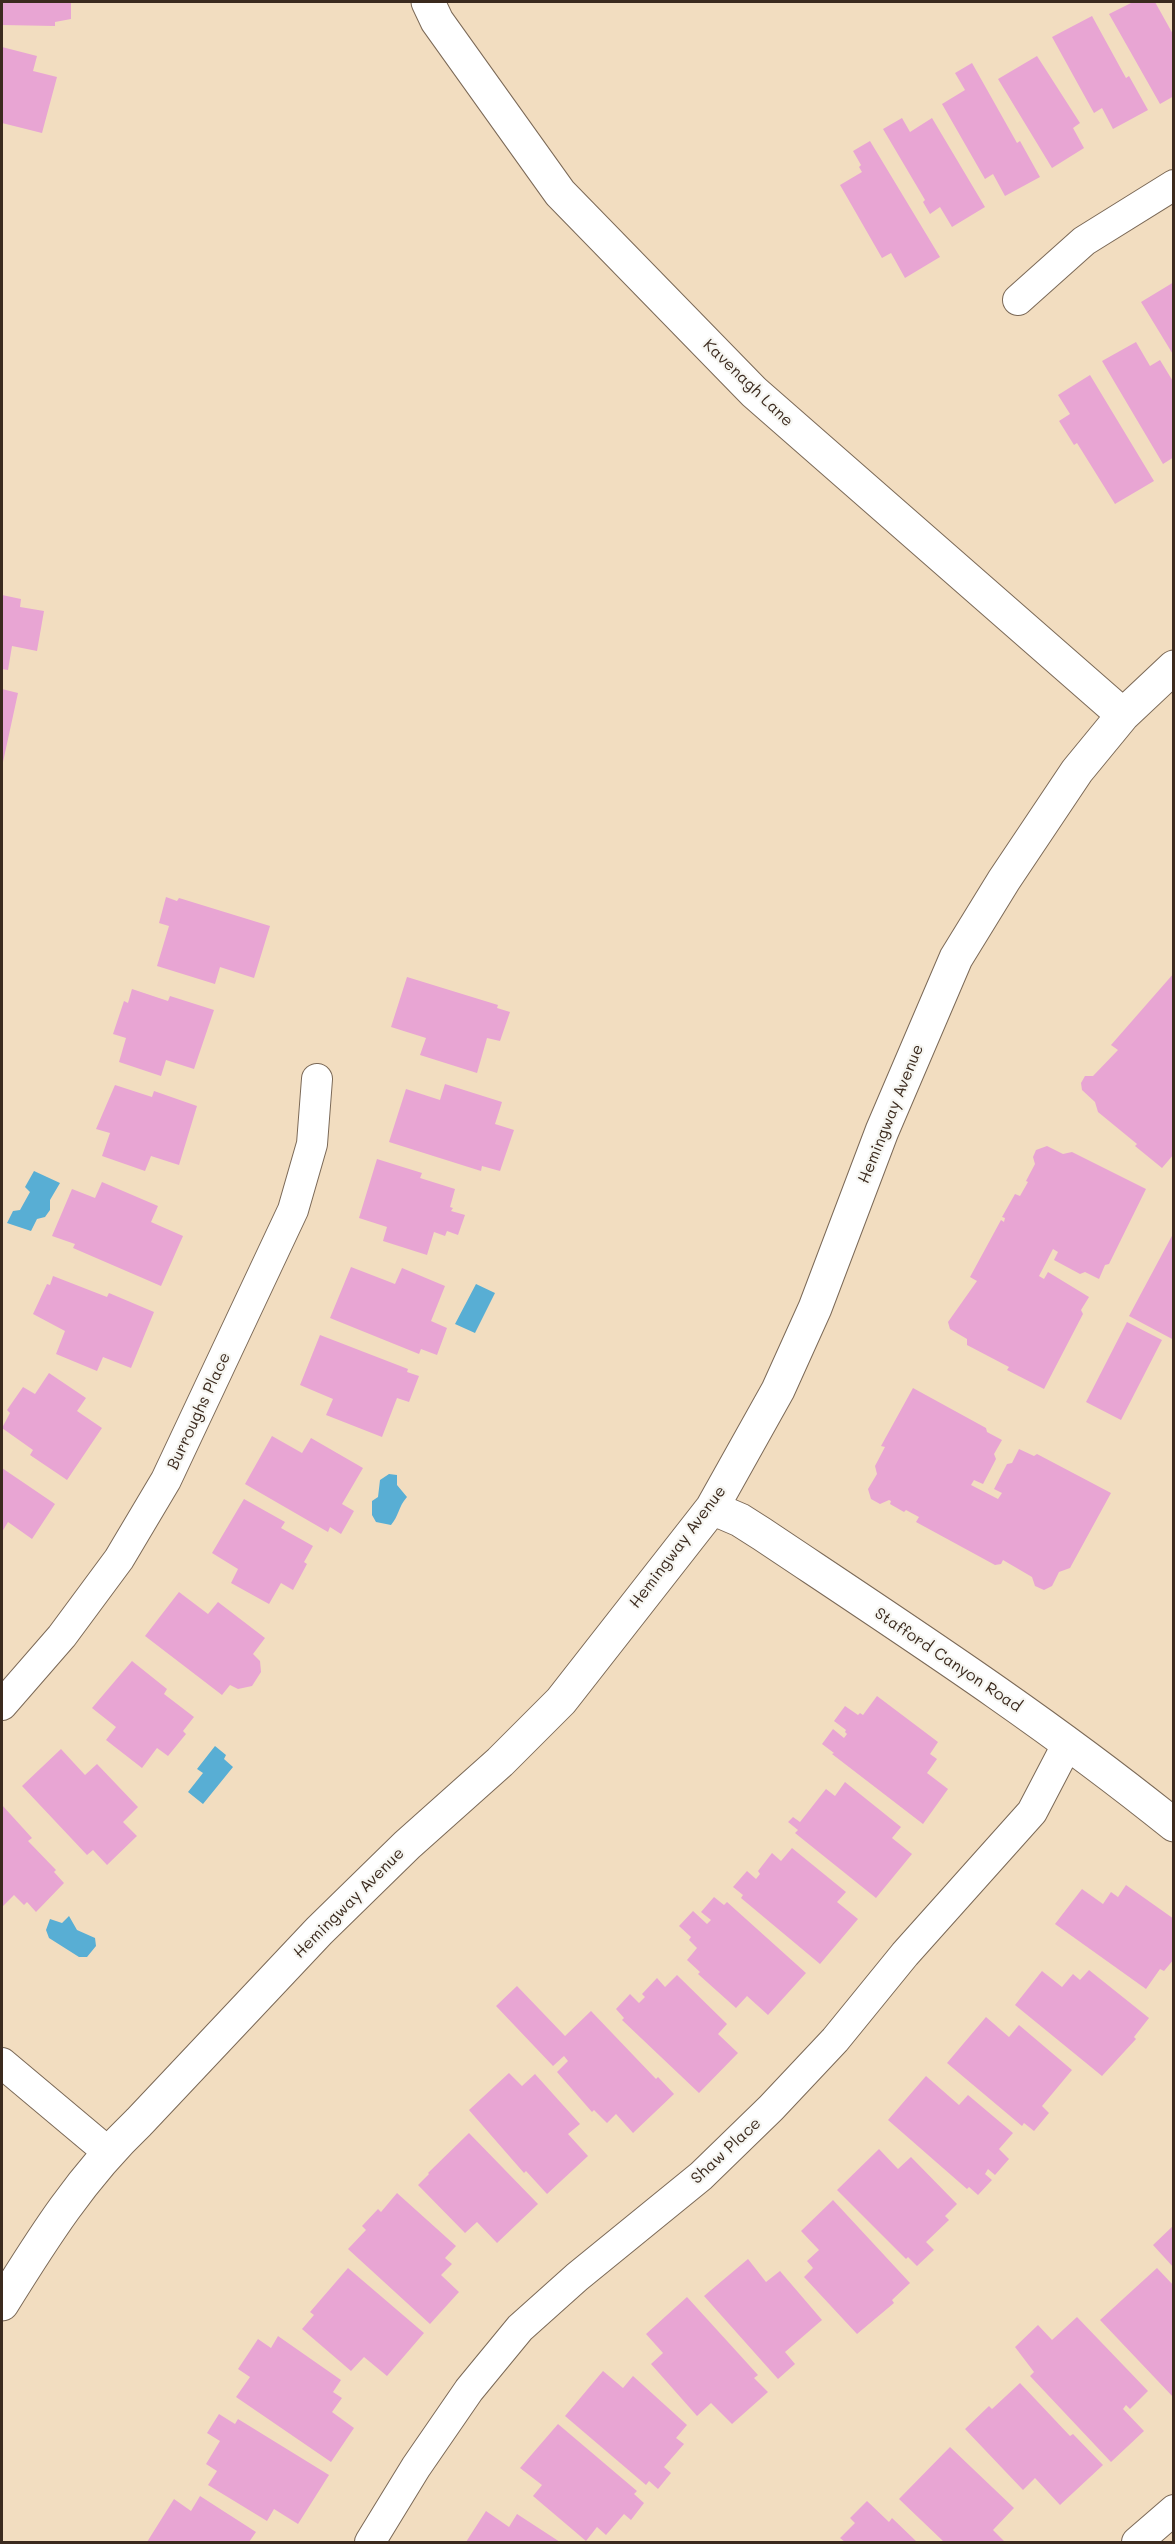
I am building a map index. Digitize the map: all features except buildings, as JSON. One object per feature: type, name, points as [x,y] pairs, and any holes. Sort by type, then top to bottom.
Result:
[{"type":"main road","name":"Kavenagh Lane","points":[[428,2],[437,21],[560,193],[738,376],[1123,715]]},
{"type":"main road","name":"Hemingway Avenue","points":[[2,2304],[66,2203],[108,2152],[320,1931],[407,1845],[500,1762],[561,1701],[712,1508],[778,1390],[810,1318],[882,1131],[956,958],[1004,880],[1077,771],[1123,715],[1173,667]]},
{"type":"main road","name":"Stafford Canyon Road","points":[[712,1508],[740,1520],[771,1540],[1068,1743],[1173,1825]]},
{"type":"street","points":[[1018,300],[1084,241],[1173,184]]},
{"type":"street","name":"Burroughs Place","points":[[2,1705],[62,1636],[119,1559],[166,1480],[293,1210],[312,1144],[317,1080]]},
{"type":"street","name":"Shaw Place","points":[[370,2542],[416,2467],[469,2390],[520,2328],[577,2277],[701,2176],[771,2109],[835,2040],[905,1954],[1032,1812],[1068,1743]]},
{"type":"street","points":[[2,2063],[108,2152]]},
{"type":"street","points":[[1137,2542],[1173,2510]]},
{"type":"water","points":[[34,1171],[60,1183],[50,1200],[50,1210],[45,1217],[37,1219],[31,1231],[7,1223],[13,1211],[20,1210],[30,1192],[25,1187]]},
{"type":"water","points":[[476,1284],[495,1293],[475,1333],[455,1324]]},
{"type":"water","points":[[389,1474],[397,1475],[397,1485],[407,1497],[391,1525],[376,1522],[372,1515],[372,1501],[378,1497],[380,1480]]},
{"type":"water","points":[[215,1746],[226,1755],[224,1759],[233,1767],[203,1804],[188,1792],[203,1773],[197,1769]]},
{"type":"water","points":[[69,1916],[77,1930],[95,1938],[96,1946],[87,1957],[79,1957],[49,1938],[46,1930],[50,1919],[62,1923]]}]
